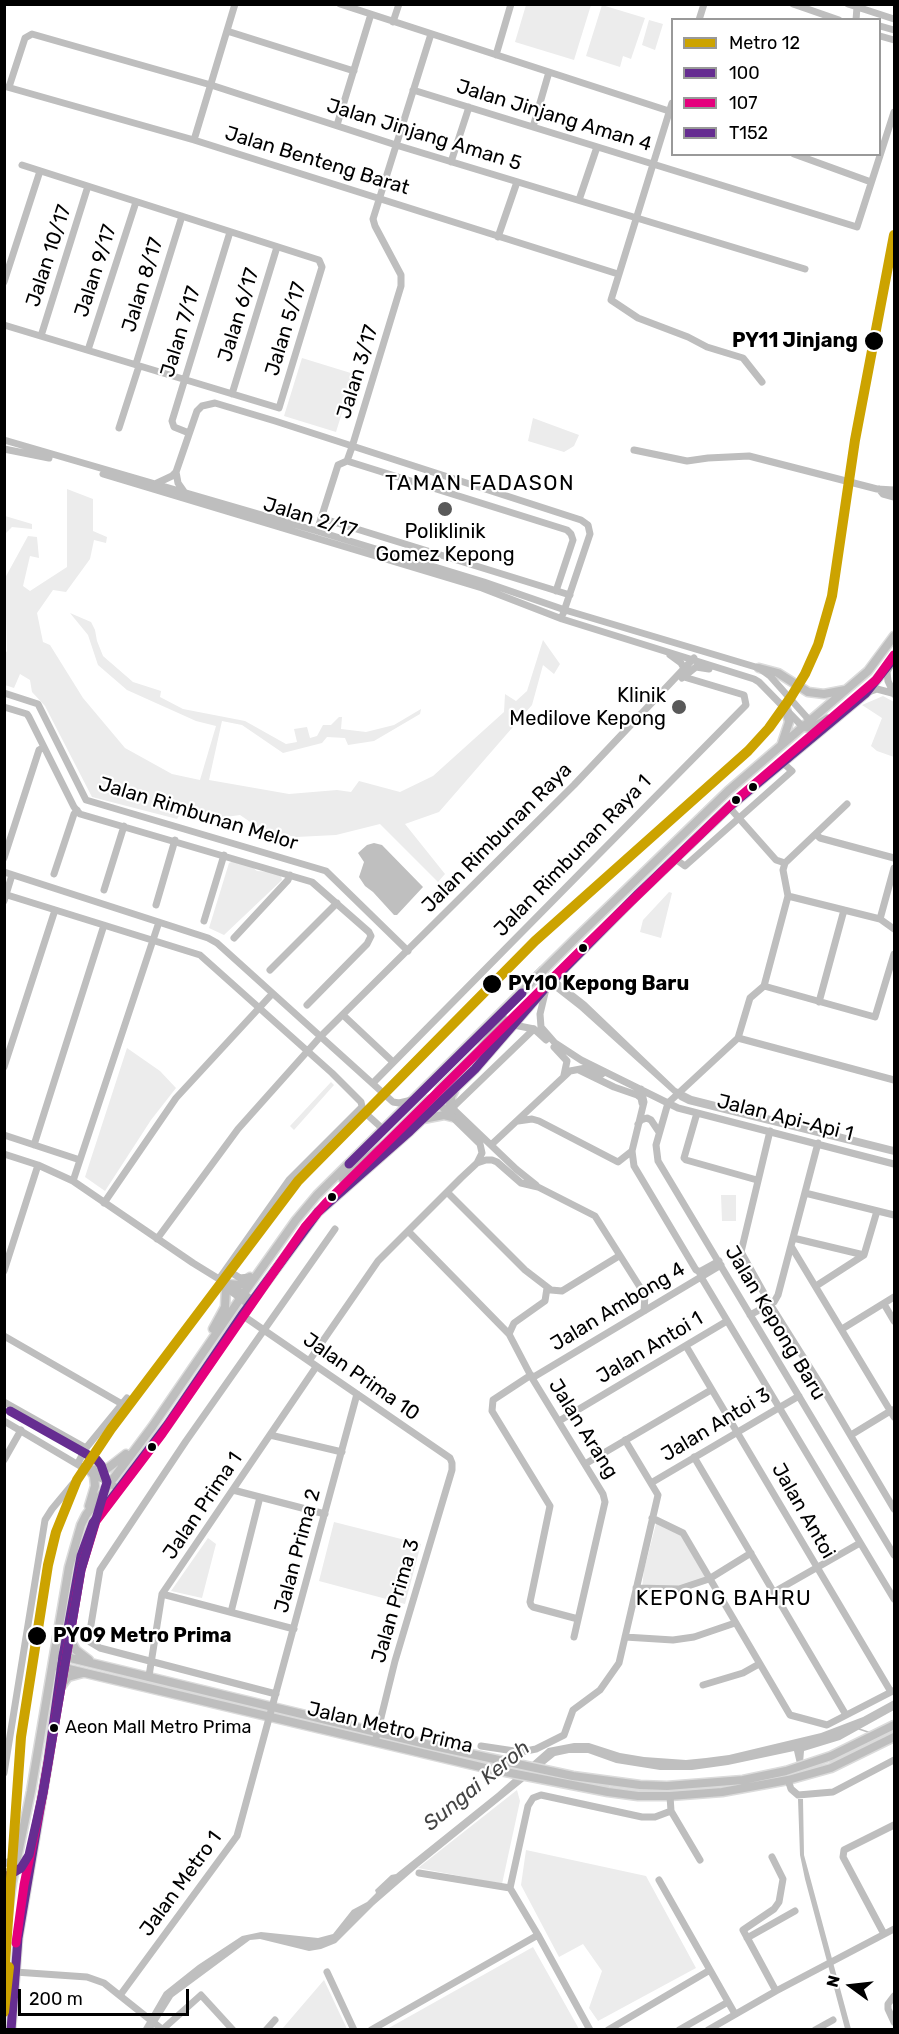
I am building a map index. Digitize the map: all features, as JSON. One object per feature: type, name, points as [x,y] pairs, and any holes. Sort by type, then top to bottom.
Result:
[{"type":"main road","points":[[86,1515],[187,1377],[296,1220],[317,1196],[728,791],[782,744],[808,725],[873,666],[894,636]]},
{"type":"main road","points":[[58,1656],[69,1624],[81,1556],[93,1523],[168,1424],[242,1315],[318,1212],[423,1119],[440,1100],[475,1069],[557,975],[674,858],[729,807],[866,693],[893,660]]},
{"type":"main road","points":[[759,668],[778,673],[808,692],[824,694],[847,689]]},
{"type":"main road","points":[[808,725],[818,726],[841,707],[850,707]]},
{"type":"main road","points":[[782,744],[789,722],[786,709]]},
{"type":"main road","points":[[750,790],[764,771],[802,739],[808,725]]},
{"type":"main road","points":[[440,1100],[440,1089],[480,1050],[525,990]]},
{"type":"main road","points":[[423,1119],[452,1112],[451,1096],[457,1086]]},
{"type":"main road","points":[[317,1196],[374,1153],[429,1100],[440,1100]]},
{"type":"main road","points":[[187,1377],[225,1307],[228,1286],[240,1285],[266,1262]]},
{"type":"main road","points":[[88,1469],[108,1468],[140,1443]]},
{"type":"main road","points":[[11,2030],[18,1938],[48,1762],[57,1696],[57,1666],[69,1567],[77,1536],[95,1486],[94,1476],[88,1469]]},
{"type":"main road","points":[[69,1624],[72,1643],[76,1650],[83,1657],[98,1665]]},
{"type":"main road","name":"Jalan Metro Prima","points":[[58,1656],[489,1758],[638,1796],[722,1792],[788,1780],[831,1768],[894,1737]]},
{"type":"main road","points":[[4,1941],[17,1852],[57,1666]]},
{"type":"main road","name":"Jalan Metro Prima","points":[[57,1666],[485,1768],[572,1781],[667,1786],[743,1780],[786,1771],[831,1756],[894,1725]]},
{"type":"main road","points":[[57,1696],[68,1677],[80,1673],[95,1674]]},
{"type":"street","points":[[194,140],[235,4]]},
{"type":"street","points":[[340,4],[549,72],[671,109]]},
{"type":"street","points":[[393,22],[399,4]]},
{"type":"street","points":[[496,55],[511,4]]},
{"type":"street","points":[[793,4],[834,18]]},
{"type":"street","points":[[848,4],[894,19]]},
{"type":"street","points":[[856,18],[857,7]]},
{"type":"street","points":[[337,125],[371,14]]},
{"type":"street","points":[[227,31],[354,71]]},
{"type":"street","name":"Jalan Jinjang Aman 5","points":[[7,86],[25,39],[32,34],[211,85],[396,145],[805,269]]},
{"type":"street","points":[[379,197],[431,34]]},
{"type":"street","points":[[533,127],[549,72]]},
{"type":"street","name":"Jalan Benteng Barat","points":[[7,86],[194,140],[618,274]]},
{"type":"street","name":"Jalan Jinjang Aman 4","points":[[413,90],[856,226],[872,182]]},
{"type":"street","points":[[451,162],[469,107]]},
{"type":"street","points":[[671,112],[611,300],[638,318],[688,337],[707,347],[743,358],[762,382]]},
{"type":"street","points":[[881,153],[894,112]]},
{"type":"street","points":[[579,201],[597,147]]},
{"type":"street","points":[[814,158],[872,182],[880,156]]},
{"type":"street","points":[[22,165],[277,247]]},
{"type":"street","points":[[4,282],[40,171]]},
{"type":"street","points":[[498,237],[518,182]]},
{"type":"street","name":"Jalan 10/17","points":[[41,336],[88,186]]},
{"type":"street","name":"Jalan 3/17","points":[[317,531],[338,465],[347,461],[352,447],[401,286],[401,275],[373,219],[379,197]]},
{"type":"street","name":"Jalan 9/17","points":[[88,350],[136,202]]},
{"type":"street","name":"Jalan 8/17","points":[[119,428],[182,216]]},
{"type":"street","name":"Jalan 7/17","points":[[189,433],[174,427],[172,421],[230,231]]},
{"type":"street","name":"Jalan 5/17","points":[[232,393],[279,408],[322,267],[319,260],[277,247]]},
{"type":"street","name":"Jalan 6/17","points":[[232,393],[277,247]]},
{"type":"street","points":[[4,325],[232,393]]},
{"type":"street","points":[[155,484],[176,472],[197,411],[202,406],[215,404],[581,519],[588,525],[590,534],[562,619]]},
{"type":"street","name":"Jalan 2/17","points":[[4,441],[317,531],[484,582],[565,610],[759,668],[770,676],[808,725]]},
{"type":"street","points":[[634,450],[687,461],[749,456],[879,489],[894,490]]},
{"type":"street","name":"Jalan 2/17","points":[[4,451],[48,458],[471,584],[562,619],[759,682],[786,709],[808,725]]},
{"type":"street","points":[[347,461],[567,530],[573,540],[556,591]]},
{"type":"street","points":[[176,472],[178,483],[185,493]]},
{"type":"street","points":[[879,489],[883,494],[894,497]]},
{"type":"street","points":[[321,518],[570,595]]},
{"type":"street","points":[[684,673],[694,660],[697,650]]},
{"type":"street","points":[[665,651],[681,663],[684,673]]},
{"type":"street","points":[[893,660],[887,677],[894,694]]},
{"type":"street","points":[[684,673],[696,667],[720,669]]},
{"type":"street","name":"Jalan Rimbunan Raya","points":[[158,1239],[217,1155],[321,1036],[684,673]]},
{"type":"street","name":"Jalan Rimbunan Raya 1","points":[[373,1083],[746,705],[744,695],[684,673]]},
{"type":"street","points":[[866,693],[878,689],[894,694]]},
{"type":"street","name":"Jalan Rimbunan Melor","points":[[4,693],[38,704],[86,800],[326,871],[408,951]]},
{"type":"street","points":[[4,707],[27,714],[80,814],[312,882],[369,932],[367,944],[307,1005]]},
{"type":"street","points":[[4,858],[39,750],[44,747]]},
{"type":"street","points":[[674,858],[685,866],[792,771],[782,762]]},
{"type":"street","points":[[668,1103],[738,1038],[750,998],[764,986],[788,896],[783,870],[785,863],[847,804]]},
{"type":"street","points":[[729,807],[776,860],[785,863]]},
{"type":"street","points":[[54,874],[77,810]]},
{"type":"street","points":[[104,890],[124,826]]},
{"type":"street","points":[[816,834],[820,838],[894,858]]},
{"type":"street","points":[[156,905],[175,840]]},
{"type":"street","points":[[254,864],[258,851]]},
{"type":"street","points":[[265,867],[270,854]]},
{"type":"street","points":[[204,921],[225,855]]},
{"type":"street","points":[[880,919],[894,868]]},
{"type":"street","points":[[389,1098],[396,1110],[388,1127],[362,1107],[361,1102],[200,955],[55,909],[5,896],[8,874],[208,938],[217,943],[389,1098],[399,1103],[417,1098]]},
{"type":"street","points":[[234,938],[288,880],[290,875]]},
{"type":"street","points":[[788,896],[880,919],[894,928]]},
{"type":"street","points":[[270,970],[337,903]]},
{"type":"street","points":[[4,1067],[55,909]]},
{"type":"street","points":[[819,1002],[844,910]]},
{"type":"street","points":[[73,1181],[159,922]]},
{"type":"street","points":[[34,1145],[104,925]]},
{"type":"street","points":[[764,986],[873,1017],[877,1015],[894,954]]},
{"type":"street","points":[[547,986],[539,1021],[548,1037],[581,1060],[641,1089]]},
{"type":"street","points":[[104,1203],[176,1098],[272,994]]},
{"type":"street","points":[[343,1015],[393,1062]]},
{"type":"street","points":[[513,1025],[534,1029],[565,1057],[568,1064],[564,1075]]},
{"type":"street","points":[[452,1112],[534,1029]]},
{"type":"street","points":[[738,1038],[894,1080]]},
{"type":"street","points":[[491,1145],[564,1075],[578,1069],[586,1068],[641,1089]]},
{"type":"street","points":[[578,1069],[614,1087],[637,1095],[641,1098],[642,1111]]},
{"type":"street","points":[[641,1089],[644,1102],[632,1151],[632,1158],[638,1172],[894,1599]]},
{"type":"street","name":"Jalan Api-Api 1","points":[[641,1089],[668,1103],[697,1113],[894,1164]]},
{"type":"street","points":[[309,1361],[378,1261],[477,1163],[482,1153],[480,1144],[440,1100]]},
{"type":"street","name":"Jalan Kepong Baru","points":[[668,1103],[656,1145],[658,1161],[894,1554]]},
{"type":"street","points":[[532,1106],[532,1111],[539,1121]]},
{"type":"street","points":[[219,1279],[289,1180],[362,1107]]},
{"type":"street","points":[[452,1112],[538,1187]]},
{"type":"street","points":[[697,1113],[684,1158],[686,1161],[757,1180]]},
{"type":"street","points":[[638,1125],[641,1120],[647,1118],[655,1124],[659,1132]]},
{"type":"street","points":[[515,1122],[532,1119],[539,1121],[618,1162],[632,1151]]},
{"type":"street","points":[[770,1131],[741,1252],[894,1509]]},
{"type":"street","points":[[4,1135],[80,1160]]},
{"type":"street","points":[[750,1315],[770,1304],[778,1295],[818,1143]]},
{"type":"street","points":[[4,1154],[38,1165],[73,1181],[251,1303]]},
{"type":"street","points":[[477,1163],[492,1160],[521,1183],[538,1187],[595,1216],[645,1295],[644,1311]]},
{"type":"street","points":[[4,1271],[38,1165]]},
{"type":"street","points":[[447,1192],[525,1270],[547,1288],[562,1292],[619,1256]]},
{"type":"street","points":[[805,1193],[894,1215]]},
{"type":"street","points":[[816,1286],[864,1256],[877,1211]]},
{"type":"street","points":[[276,1694],[100,1648],[90,1642],[89,1637],[100,1570],[263,1329],[335,1229]]},
{"type":"street","name":"Jalan Arang","points":[[408,1231],[509,1334],[531,1377],[603,1494],[605,1502],[574,1637]]},
{"type":"street","points":[[793,1238],[864,1256]]},
{"type":"street","points":[[791,1246],[893,1412],[851,1435]]},
{"type":"street","points":[[234,1259],[231,1267],[232,1273],[240,1278],[251,1276]]},
{"type":"street","name":"Jalan Ambong 4","points":[[645,1295],[652,1298],[659,1297],[720,1263]]},
{"type":"street","name":"Jalan Ambong 4","points":[[578,1619],[531,1605],[550,1506],[492,1410],[493,1400],[644,1311],[701,1274]]},
{"type":"street","points":[[509,1334],[514,1323],[545,1301],[547,1288]]},
{"type":"street","points":[[842,1329],[894,1297]]},
{"type":"street","points":[[885,1304],[894,1321]]},
{"type":"street","name":"Jalan Prima 10","points":[[242,1315],[450,1458],[452,1470]]},
{"type":"street","name":"Jalan Antoi 1","points":[[559,1421],[727,1321]]},
{"type":"street","points":[[4,1336],[125,1401],[86,1448],[78,1463]]},
{"type":"street","name":"Jalan Antoi","points":[[686,1346],[816,1568],[893,1691]]},
{"type":"street","name":"Jalan Prima 1","points":[[149,1676],[162,1594],[316,1367]]},
{"type":"street","points":[[585,1464],[711,1390]]},
{"type":"street","name":"Jalan Prima 2","points":[[270,1717],[357,1395]]},
{"type":"street","name":"Jalan Antoi 3","points":[[651,1483],[799,1396]]},
{"type":"street","points":[[4,1402],[86,1448]]},
{"type":"street","points":[[4,1421],[119,1489]]},
{"type":"street","points":[[4,1460],[21,1430]]},
{"type":"street","points":[[270,1435],[342,1452]]},
{"type":"street","points":[[481,1746],[521,1752],[536,1749],[564,1735],[573,1710],[605,1684],[619,1663],[658,1495],[625,1440]]},
{"type":"street","points":[[694,1457],[846,1715]]},
{"type":"street","points":[[4,1773],[46,1517],[88,1469]]},
{"type":"street","name":"Jalan Prima 3","points":[[375,1742],[395,1661],[452,1470]]},
{"type":"street","points":[[233,1490],[325,1514]]},
{"type":"street","points":[[231,1612],[261,1497]]},
{"type":"street","points":[[652,1518],[683,1533],[790,1715],[827,1725],[893,1691]]},
{"type":"street","points":[[774,1592],[860,1543]]},
{"type":"street","points":[[636,1588],[670,1590],[709,1579],[751,1553]]},
{"type":"street","points":[[162,1594],[294,1629]]},
{"type":"street","points":[[625,1636],[673,1640],[694,1637],[735,1623]]},
{"type":"street","points":[[703,1685],[743,1673],[759,1664]]},
{"type":"street","name":"Jalan Metro 1","points":[[121,1994],[235,1842],[270,1717]]},
{"type":"street","points":[[788,1780],[791,1790],[798,1795],[833,1792],[894,1760]]},
{"type":"street","points":[[590,2030],[510,1888],[528,1806],[537,1796],[541,1795],[642,1817],[655,1817],[671,1811]]},
{"type":"street","points":[[670,1796],[671,1811],[700,1860]]},
{"type":"street","points":[[884,1934],[843,1857],[844,1850],[892,1826],[894,1836]]},
{"type":"street","points":[[4,1864],[12,1860],[17,1852]]},
{"type":"street","points":[[771,1857],[783,1880],[779,1902],[774,1909],[742,1930],[776,1991]]},
{"type":"street","points":[[4,1871],[9,1873],[12,1883]]},
{"type":"street","points":[[418,1872],[510,1888]]},
{"type":"street","points":[[659,1880],[735,2014]]},
{"type":"street","points":[[747,1938],[795,1911]]},
{"type":"street","points":[[708,2030],[776,1991],[894,1929]]},
{"type":"street","points":[[371,2030],[538,1935]]},
{"type":"street","points":[[608,2030],[710,1970]]},
{"type":"street","points":[[15,1972],[87,1977],[104,1983],[162,2028],[201,1995],[233,2030]]},
{"type":"street","points":[[327,1972],[354,2030]]},
{"type":"street","points":[[894,1996],[888,2004],[888,2009],[894,2022]]},
{"type":"street","points":[[679,2030],[728,2002]]},
{"type":"street","points":[[721,2006],[728,2018]]},
{"type":"street","points":[[266,2030],[275,2020]]},
{"type":"street","points":[[815,2030],[832,2020]]},
{"type":"shaded area","points":[[526,5],[591,5],[574,60],[515,42]]},
{"type":"shaded area","points":[[602,5],[645,18],[631,59],[623,56],[620,67],[586,56]]},
{"type":"shaded area","points":[[649,20],[663,24],[655,50],[642,45]]},
{"type":"shaded area","points":[[302,358],[354,374],[336,432],[284,416]]},
{"type":"shaded area","points":[[533,418],[579,435],[574,446],[564,452],[528,441]]},
{"type":"shaded area","points":[[67,489],[93,499],[93,531],[107,537],[106,543],[94,540],[90,559],[66,592],[53,590],[37,613],[43,642],[50,645],[83,698],[125,748],[172,774],[200,780],[216,726],[196,721],[127,690],[98,665],[88,635],[70,613],[91,622],[103,656],[133,682],[161,691],[160,697],[183,709],[245,721],[286,744],[297,742],[294,729],[307,727],[310,738],[317,736],[323,725],[331,725],[339,717],[342,717],[341,729],[366,732],[394,725],[421,709],[420,714],[374,741],[348,745],[345,738],[327,737],[322,743],[283,753],[242,725],[222,721],[209,780],[289,794],[337,790],[351,792],[359,781],[400,792],[433,776],[504,712],[505,694],[516,701],[527,691],[543,640],[560,664],[554,674],[543,665],[532,705],[439,812],[405,824],[445,874],[438,882],[380,824],[336,835],[296,837],[262,830],[240,815],[219,818],[183,809],[177,819],[92,797],[45,706],[32,692],[30,680],[20,674],[14,688],[5,685],[5,654],[7,651],[5,578],[28,536],[37,537],[39,558],[30,556],[23,586],[30,591],[67,567]]},
{"type":"shaded area","points":[[5,516],[32,524],[32,529],[12,527],[5,534]]},
{"type":"shaded area","points":[[883,696],[894,702],[894,757],[877,751],[871,746],[882,718],[862,705]]},
{"type":"shaded area","points":[[374,843],[382,845],[423,887],[397,915],[394,915],[365,886],[359,877],[364,862],[358,853],[367,845]]},
{"type":"shaded area","points":[[234,861],[257,871],[281,876],[282,880],[224,935],[209,928],[229,863]]},
{"type":"shaded area","points":[[669,892],[672,893],[661,938],[640,932],[643,920]]},
{"type":"shaded area","points":[[540,966],[586,1002],[676,1088],[692,1096],[894,1147],[894,1155],[688,1104],[680,1100],[579,1009],[533,973]]},
{"type":"shaded area","points":[[127,1048],[160,1071],[176,1088],[151,1120],[105,1191],[85,1177]]},
{"type":"shaded area","points":[[331,1082],[334,1085],[294,1130],[290,1126]]},
{"type":"shaded area","points":[[721,1195],[736,1195],[736,1221],[722,1221]]},
{"type":"shaded area","points":[[657,1520],[683,1533],[709,1579],[679,1589],[642,1588],[644,1570]]},
{"type":"shaded area","points":[[334,1522],[421,1544],[405,1604],[319,1581]]},
{"type":"shaded area","points":[[208,1538],[216,1544],[202,1598],[171,1591]]},
{"type":"shaded area","points":[[894,1700],[894,1710],[840,1740],[804,1751],[803,1763],[797,1764],[794,1751],[692,1770],[660,1770],[616,1763],[588,1753],[555,1756],[419,1866],[374,1905],[336,1943],[309,1951],[260,1939],[250,1940],[173,1997],[153,2029],[142,2030],[164,1992],[198,1965],[242,1936],[261,1932],[318,1938],[333,1934],[352,1910],[367,1902],[376,1893],[375,1890],[391,1875],[396,1874],[497,1793],[548,1748],[574,1743],[589,1743],[620,1753],[686,1760],[729,1755],[821,1733],[863,1717]]},
{"type":"shaded area","points":[[517,1790],[520,1801],[502,1884],[418,1868]]},
{"type":"shaded area","points":[[798,1799],[803,1799],[804,1855],[851,2029],[845,2029],[805,1879],[800,1855]]},
{"type":"shaded area","points":[[526,1850],[646,1876],[696,1968],[598,2021],[589,2008],[602,1971],[583,1944],[559,1957],[521,1885]]},
{"type":"shaded area","points":[[533,1947],[579,2029],[387,2029]]},
{"type":"shaded area","points":[[324,1980],[347,2029],[282,2029]]},
{"type":"waterway","points":[[859,1729],[871,1733]]},
{"type":"metro line","name":"12","points":[[4,1977],[21,1737],[48,1565],[56,1532],[77,1480],[111,1429],[298,1181],[535,941],[748,751],[769,728],[791,697],[805,674],[818,645],[832,596],[855,440],[894,235]]},
{"type":"metro line","name":"12","points":[[4,2012],[9,1967]]},
{"type":"transit line","name":"107","points":[[16,1943],[24,1885],[43,1793],[81,1570],[96,1521],[162,1434],[305,1227],[326,1203],[736,800],[876,680],[894,655]]},
{"type":"transit line","name":"100","points":[[11,2030],[18,1938],[48,1762],[63,1656],[81,1556],[93,1523],[168,1424],[242,1315],[318,1212],[410,1131],[475,1069],[547,986],[638,894],[729,807],[866,693],[894,658]]},
{"type":"transit line","name":"100","points":[[349,1164],[522,993]]},
{"type":"transit line","name":"T152","points":[[9,1875],[21,1868],[29,1855],[43,1793],[81,1570],[107,1482],[97,1460],[10,1411]]},
{"type":"place","name":"PY11 Jinjang","points":[[874,341]]},
{"type":"place","name":"Poliklinik Gomez Kepong","points":[[445,509]]},
{"type":"place","name":"Klinik Medilove Kepong","points":[[679,707]]},
{"type":"place","name":"PY10 Kepong Baru","points":[[492,984]]},
{"type":"place","name":"PY09 Metro Prima","points":[[37,1636]]},
{"type":"place","name":"Aeon Mall Metro Prima","points":[[54,1728]]},
{"type":"district","name":"TAMAN FADASON","points":[[480,484]]},
{"type":"district","name":"KEPONG BAHRU","points":[[724,1599]]},
{"type":"water label","name":"Sungai Keroh","points":[[477,1786]]}]
